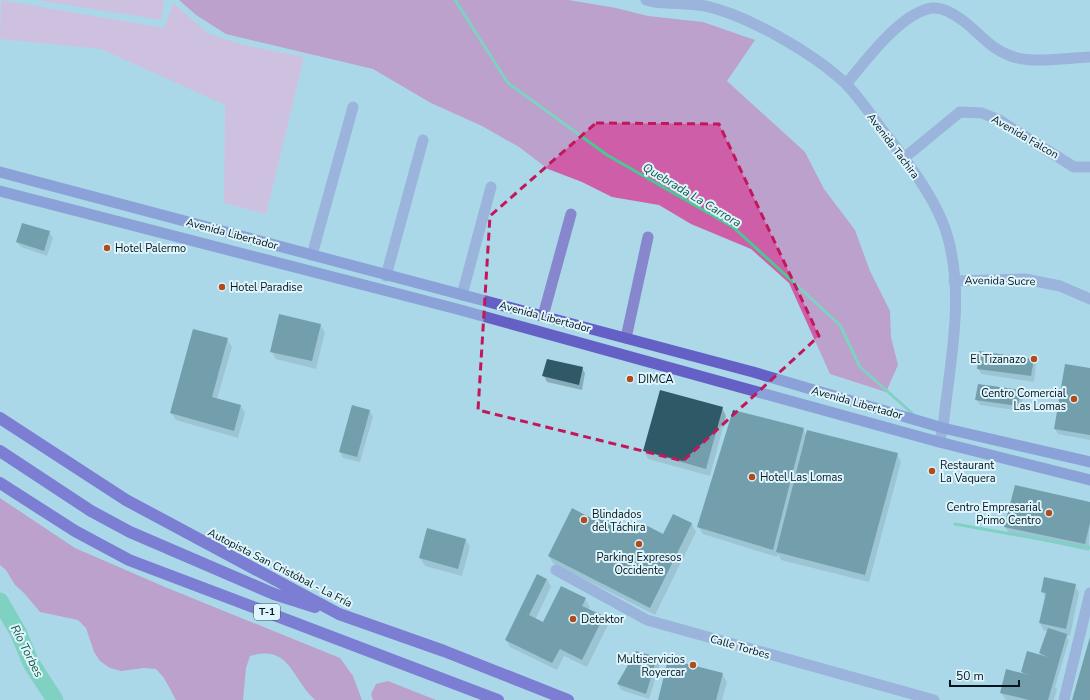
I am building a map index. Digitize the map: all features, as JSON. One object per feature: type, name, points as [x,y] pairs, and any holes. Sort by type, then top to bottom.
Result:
[{"type":"highway","name":"Autopista San Cristóbal - La Fría","points":[[0,418],[126,500],[339,614],[444,651],[568,700]]},
{"type":"highway","points":[[0,451],[91,511],[130,532],[274,594],[339,614]]},
{"type":"highway","name":"T-1","points":[[0,483],[75,531],[129,560],[498,700]]},
{"type":"main road","name":"Avenida Libertador","points":[[0,172],[386,276],[753,372],[943,428],[1090,462]]},
{"type":"main road","name":"Avenida Libertador","points":[[0,191],[300,270],[449,307],[939,442],[1090,480]]},
{"type":"street","name":"Avenida Tachira","points":[[646,0],[704,6],[734,14],[791,44],[824,65],[846,84],[904,158],[928,195],[948,238],[954,281],[956,313],[943,428],[939,442]]},
{"type":"street","points":[[846,84],[894,30],[912,15],[932,8],[949,11],[965,22],[982,40],[1012,57],[1042,59],[1090,57]]},
{"type":"street","points":[[312,256],[353,107]]},
{"type":"street","name":"Avenida Falcon","points":[[904,158],[960,112],[970,111],[982,113],[999,120],[1074,166],[1090,167]]},
{"type":"street","points":[[386,276],[424,140]]},
{"type":"street","points":[[462,295],[492,187]]},
{"type":"street","points":[[543,316],[571,214]]},
{"type":"street","points":[[626,338],[648,237]]},
{"type":"street","name":"Avenida Sucre","points":[[954,281],[1025,279],[1060,286],[1090,299]]},
{"type":"street","name":"Calle Torbes","points":[[556,570],[647,620],[934,700]]},
{"type":"street","points":[[1064,700],[1090,593]]},
{"type":"highlighted area","points":[[596,123],[719,124],[819,336],[683,461],[478,410],[490,216]]},
{"type":"shaded area","points":[[1,0],[164,28],[173,3],[209,34],[244,45],[304,57],[266,214],[224,203],[225,105],[101,49],[0,39]]},
{"type":"shaded area","points":[[37,0],[164,0],[161,20]]},
{"type":"shaded area","points":[[179,0],[569,0],[616,8],[648,16],[703,22],[755,40],[727,81],[805,152],[824,189],[855,230],[870,271],[890,311],[891,337],[898,365],[886,392],[830,374],[789,283],[751,249],[691,224],[659,205],[612,197],[582,182],[548,169],[519,147],[482,126],[431,103],[373,69],[226,34],[196,15]]},
{"type":"shaded area","points":[[0,498],[75,548],[165,587],[340,658],[353,676],[362,700],[315,700],[288,665],[282,659],[274,655],[263,654],[250,656],[246,668],[243,700],[176,700],[164,678],[156,669],[144,668],[121,671],[110,668],[100,661],[94,652],[86,628],[78,620],[40,612],[15,585],[6,570],[0,565]]},
{"type":"shaded area","points":[[388,681],[436,700],[373,700],[371,694],[376,684]]},
{"type":"building","points":[[22,223],[50,231],[44,251],[16,242]]},
{"type":"building","points":[[279,314],[321,324],[312,361],[270,352]]},
{"type":"building","points":[[193,329],[228,338],[212,397],[241,405],[234,431],[170,413]]},
{"type":"building","points":[[979,351],[1034,359],[1031,376],[977,369]]},
{"type":"building","points":[[547,359],[583,367],[579,385],[542,376]]},
{"type":"building","name":"Centro Comercial Las Lomas","points":[[1065,364],[1090,368],[1090,435],[1054,429]]},
{"type":"building","points":[[978,384],[1021,390],[1018,406],[975,400]]},
{"type":"building","points":[[660,390],[723,407],[706,469],[643,451]]},
{"type":"building","points":[[352,405],[370,410],[357,457],[339,452]]},
{"type":"building","name":"Hotel Las Lomas","points":[[733,410],[804,428],[773,550],[697,527]]},
{"type":"building","points":[[807,430],[898,453],[865,575],[776,552]]},
{"type":"building","name":"Centro Empresarial Primo Centro","points":[[1015,485],[1090,502],[1090,523],[1085,544],[1004,527]]},
{"type":"building","points":[[572,508],[591,518],[595,510],[624,525],[623,527],[637,534],[642,523],[663,534],[673,514],[692,523],[650,608],[548,556]]},
{"type":"building","points":[[427,528],[466,539],[458,569],[419,558]]},
{"type":"building","name":"Detektor","points":[[537,574],[547,579],[529,615],[543,622],[561,586],[586,598],[582,606],[604,616],[582,660],[560,649],[552,663],[505,640]]},
{"type":"building","points":[[1044,577],[1076,584],[1066,629],[1039,623],[1046,593],[1041,592]]},
{"type":"building","points":[[1048,628],[1067,634],[1048,700],[1029,700],[1000,693],[1006,669],[1029,675],[1021,672],[1027,651],[1048,657],[1039,653]]},
{"type":"building","points":[[1090,637],[1090,700],[1072,700]]},
{"type":"building","points":[[636,651],[657,657],[646,694],[617,684]]},
{"type":"building","points":[[668,659],[723,673],[716,700],[658,700]]},
{"type":"waterway","name":"Quebrada La Carrora","points":[[455,0],[508,83],[607,155],[733,227],[840,325],[860,367],[913,414]]},
{"type":"waterway","name":"Quebrada La Carrora","points":[[955,524],[1090,548]]},
{"type":"waterway","name":"Río Torbes","points":[[0,601],[18,632],[31,663],[55,700]]},
{"type":"place","name":"Hotel Palermo","points":[[107,248]]},
{"type":"place","name":"Hotel Paradise","points":[[222,287]]},
{"type":"place","name":"El Tizanazo","points":[[1034,359]]},
{"type":"place","name":"DIMCA","points":[[630,379]]},
{"type":"place","name":"Centro Comercial Las Lomas","points":[[1074,399]]},
{"type":"place","name":"Restaurant La Vaquera","points":[[932,471]]},
{"type":"place","name":"Hotel Las Lomas","points":[[752,477]]},
{"type":"place","name":"Centro Empresarial Primo Centro","points":[[1049,513]]},
{"type":"place","name":"Blindados del Táchira","points":[[584,520]]},
{"type":"place","name":"Parking Expresos Occidente","points":[[639,544]]},
{"type":"place","name":"Detektor","points":[[573,619]]},
{"type":"place","name":"Multiservicios Royercar","points":[[693,665]]}]
